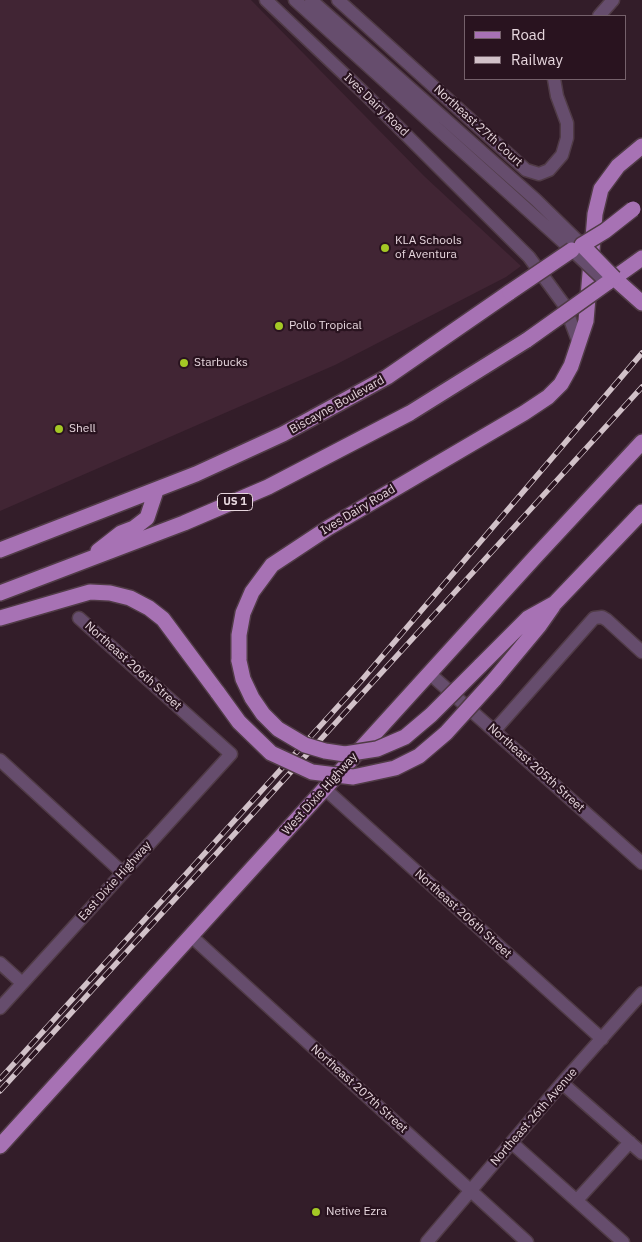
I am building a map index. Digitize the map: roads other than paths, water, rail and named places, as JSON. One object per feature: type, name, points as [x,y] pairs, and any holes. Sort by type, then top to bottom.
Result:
[{"type":"main road","points":[[578,341],[586,321],[598,200],[610,174],[642,146]]},
{"type":"main road","name":"Biscayne Boulevard","points":[[0,550],[156,491],[263,444],[346,401],[426,352],[577,247],[605,232],[638,205]]},
{"type":"main road","name":"Ives Dairy Road","points":[[577,247],[611,280],[642,303]]},
{"type":"main road","name":"US 1","points":[[0,594],[203,516],[308,467],[437,398],[527,340],[642,258]]},
{"type":"main road","name":"Ives Dairy Road","points":[[578,341],[571,366],[561,384],[548,397],[328,528],[272,565],[252,592],[243,613],[239,635],[239,661],[243,679],[252,698],[263,714],[278,729],[305,745],[345,754],[377,749],[405,737],[431,715],[528,618],[555,603],[642,512]]},
{"type":"main road","name":"West Dixie Highway","points":[[0,1146],[429,673],[642,442]]},
{"type":"main road","points":[[85,561],[121,533],[134,528],[147,518],[156,491]]},
{"type":"main road","points":[[0,618],[72,596],[99,592],[120,595],[141,603],[157,613],[174,632],[240,722],[271,753],[312,772],[353,777],[395,768],[419,756],[446,733],[494,680],[539,626],[555,603]]},
{"type":"street","name":"Ives Dairy Road","points":[[266,0],[363,92],[529,257],[565,306],[578,341]]},
{"type":"street","name":"Ives Dairy Road","points":[[295,0],[532,204]]},
{"type":"street","name":"Ives Dairy Road","points":[[311,0],[577,247]]},
{"type":"street","name":"Northeast 27th Court","points":[[338,0],[526,170],[539,174],[549,170],[562,156],[567,138],[567,123],[557,96],[554,80]]},
{"type":"street","points":[[600,15],[613,0]]},
{"type":"street","points":[[494,731],[588,623],[598,617],[607,620],[642,652]]},
{"type":"street","name":"Northeast 206th Street","points":[[79,618],[231,754]]},
{"type":"street","name":"Northeast 205th Street","points":[[429,673],[642,863]]},
{"type":"street","name":"East Dixie Highway","points":[[0,1008],[231,754]]},
{"type":"street","points":[[0,760],[123,873]]},
{"type":"street","name":"Northeast 206th Street","points":[[325,789],[602,1039]]},
{"type":"street","name":"Northeast 207th Street","points":[[191,936],[527,1242]]},
{"type":"street","points":[[0,963],[22,983]]},
{"type":"street","name":"Northeast 26th Avenue","points":[[427,1242],[642,993]]},
{"type":"street","points":[[562,1084],[642,1153]]},
{"type":"street","points":[[577,1200],[630,1142]]},
{"type":"street","points":[[512,1143],[623,1242]]},
{"type":"railway","points":[[0,1079],[361,681],[642,353]]},
{"type":"railway","points":[[0,1091],[642,387]]},
{"type":"place","name":"KLA Schools of Aventura","points":[[385,248]]},
{"type":"place","name":"Pollo Tropical","points":[[279,326]]},
{"type":"place","name":"Starbucks","points":[[184,363]]},
{"type":"place","name":"Shell","points":[[59,429]]},
{"type":"place","name":"Netive Ezra","points":[[316,1212]]}]
